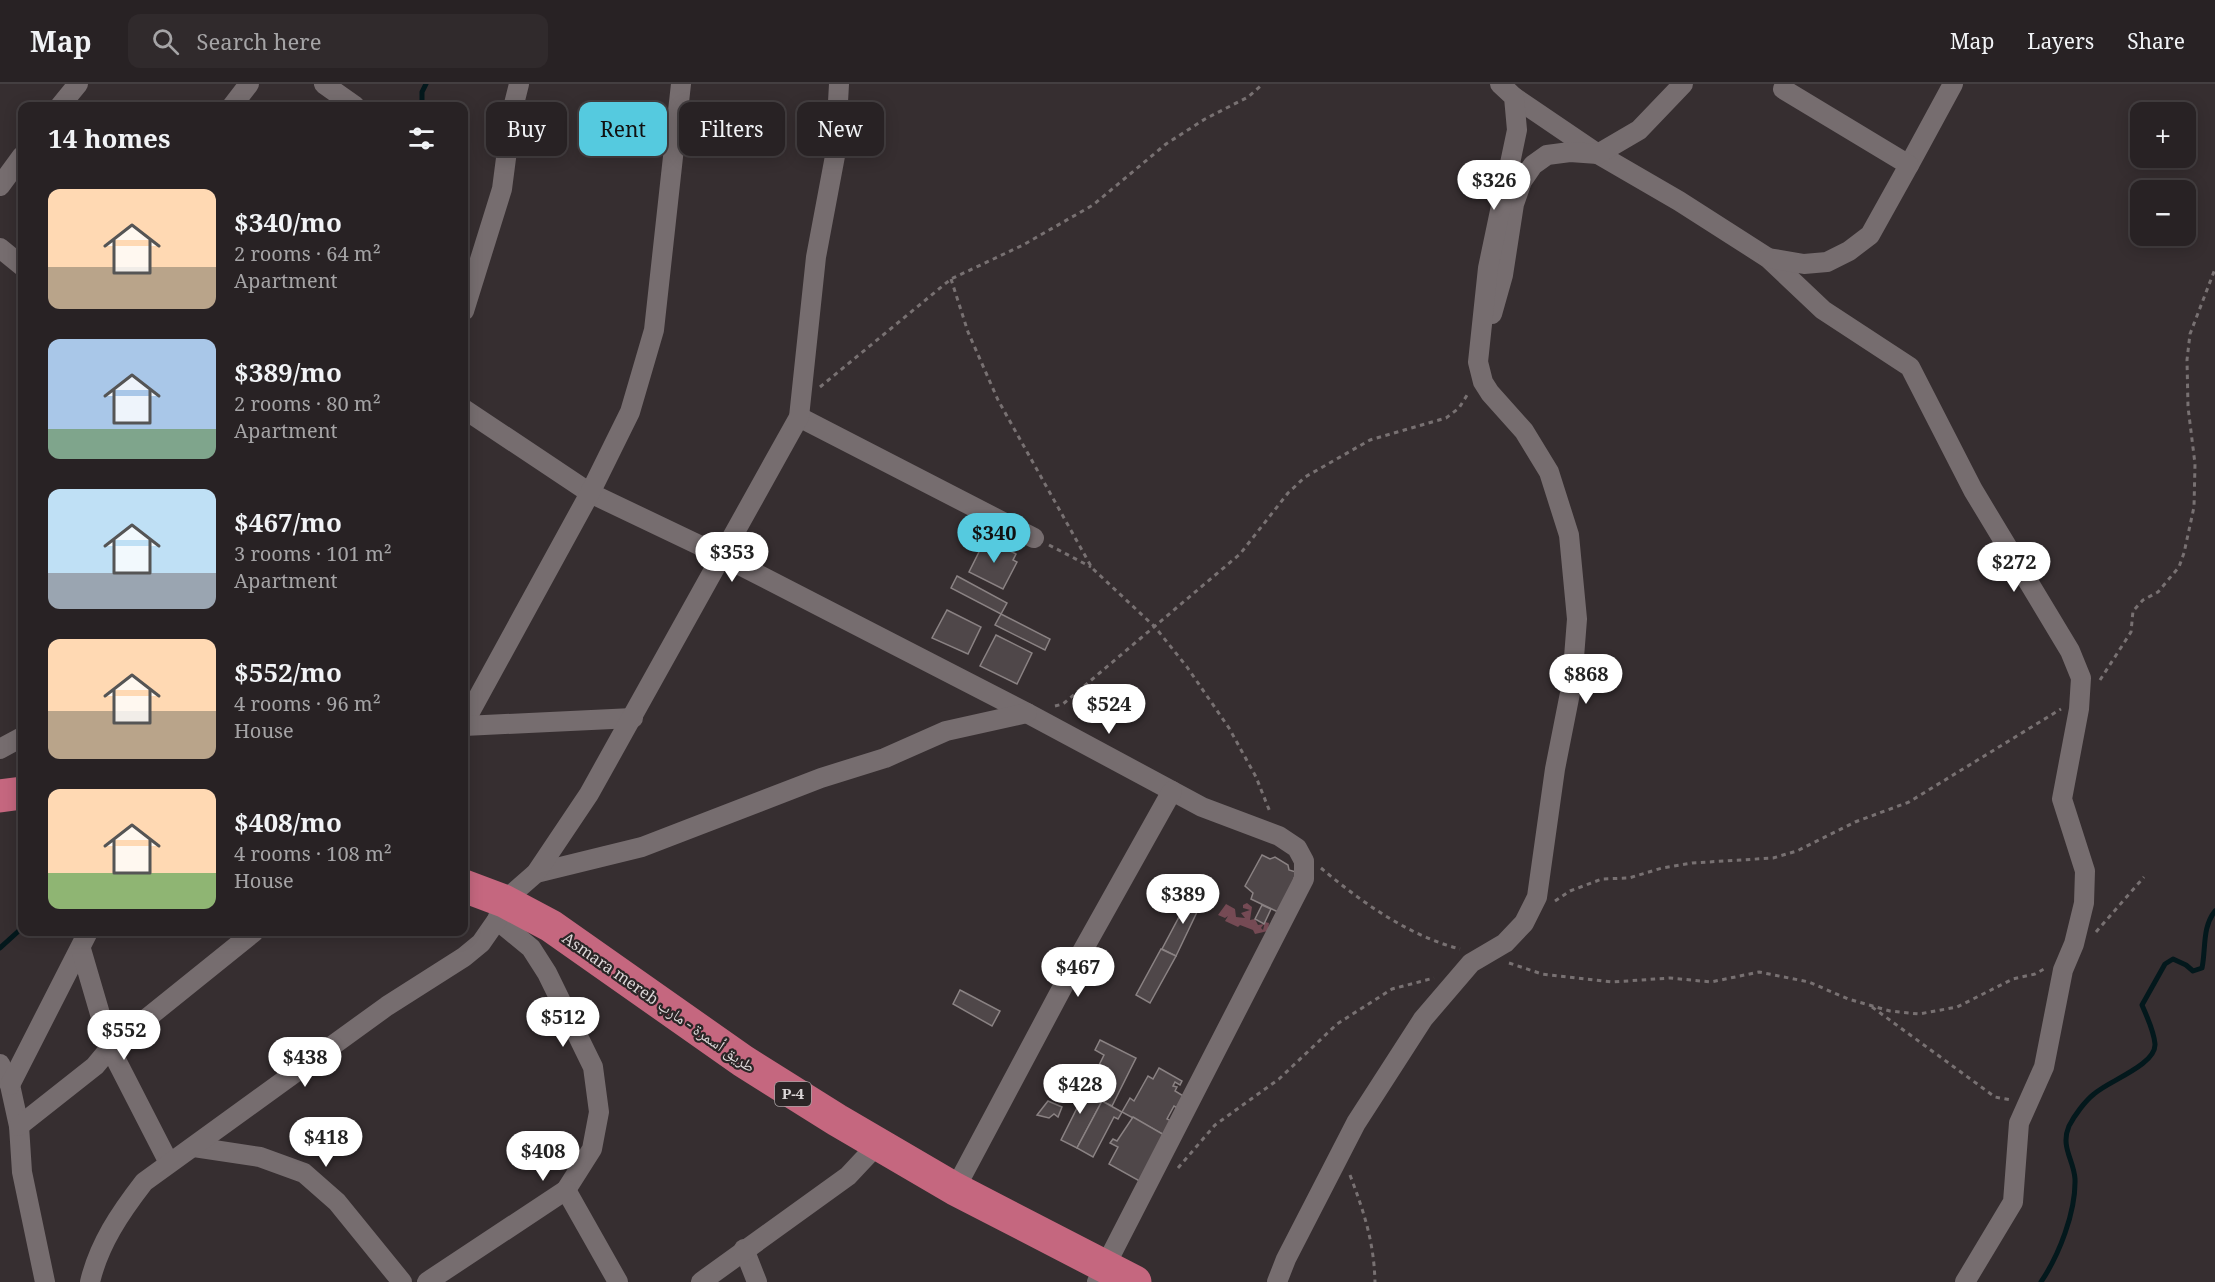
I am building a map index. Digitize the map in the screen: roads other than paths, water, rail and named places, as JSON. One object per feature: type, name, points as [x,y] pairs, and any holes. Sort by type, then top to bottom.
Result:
[{"type":"highway","name":"Asmara mereb طريق أسمرة - مارب","points":[[468,889],[501,910],[551,926],[795,1096],[1100,1274],[1136,1282]]},
{"type":"street","points":[[63,102],[78,84]]},
{"type":"street","points":[[235,102],[249,84]]},
{"type":"street","points":[[324,84],[349,102]]},
{"type":"street","points":[[468,298],[502,189],[512,112],[519,84]]},
{"type":"street","points":[[468,718],[590,493],[630,412],[654,330],[681,84]]},
{"type":"street","points":[[90,1282],[95,1260],[118,1215],[144,1182],[387,1006],[464,957],[481,943],[501,910],[536,873],[589,794],[633,718],[800,410],[816,257],[835,156],[839,84]]},
{"type":"street","points":[[1478,362],[1503,275],[1514,204],[1522,181],[1533,165],[1547,156],[1570,152],[1598,154],[1639,130],[1683,84]]},
{"type":"street","points":[[1768,258],[1804,264],[1827,262],[1849,251],[1870,235],[1953,84]]},
{"type":"street","points":[[1781,86],[1909,165]]},
{"type":"street","points":[[1507,91],[1598,154],[1679,201],[1768,258],[1823,310],[1910,367],[1973,490],[2070,651],[2081,678],[2080,698],[2062,799],[2085,871],[2084,903],[2063,970],[2044,1067],[2019,1123],[2013,1202],[1965,1282]]},
{"type":"street","points":[[1277,1282],[1286,1259],[1356,1123],[1423,1019],[1478,959],[1505,943],[1524,923],[1537,897],[1555,769],[1572,683],[1577,619],[1569,535],[1549,472],[1524,431],[1490,393],[1483,382],[1478,362],[1488,267],[1517,130],[1507,91]]},
{"type":"street","points":[[0,186],[18,161]]},
{"type":"street","points":[[0,248],[18,264]]},
{"type":"street","points":[[800,410],[1034,538]]},
{"type":"street","points":[[468,412],[590,493],[722,556],[1028,713],[1202,807],[1279,836],[1297,848],[1304,861],[1304,879],[1100,1274]]},
{"type":"street","points":[[536,873],[642,847],[821,778],[885,758],[946,731],[1028,713]]},
{"type":"street","points":[[468,725],[633,718]]},
{"type":"street","points":[[0,749],[18,738]]},
{"type":"street","points":[[955,1189],[1069,975],[1172,791]]},
{"type":"street","points":[[427,1282],[566,1190],[592,1149],[599,1112],[593,1067],[547,973],[531,948],[501,910]]},
{"type":"street","points":[[19,1126],[95,1066],[110,1048],[249,936]]},
{"type":"street","points":[[84,940],[110,1048],[169,1163]]},
{"type":"street","points":[[10,1085],[84,940]]},
{"type":"street","points":[[0,1064],[10,1085],[19,1126],[22,1172],[45,1282]]},
{"type":"street","points":[[701,1282],[848,1176],[878,1144]]},
{"type":"street","points":[[194,1148],[260,1157],[304,1173],[337,1202],[402,1282]]},
{"type":"street","points":[[566,1190],[618,1282]]},
{"type":"street","points":[[744,1249],[758,1282]]},
{"type":"waterway","points":[[422,102],[422,92],[426,84]]},
{"type":"waterway","points":[[2041,1282],[2060,1246],[2073,1205],[2075,1179],[2066,1140],[2069,1126],[2091,1097],[2140,1066],[2153,1052],[2155,1044],[2153,1034],[2142,1005],[2165,964],[2173,959],[2193,971],[2202,968],[2206,931],[2215,911]]},
{"type":"waterway","points":[[0,948],[18,932]]}]
